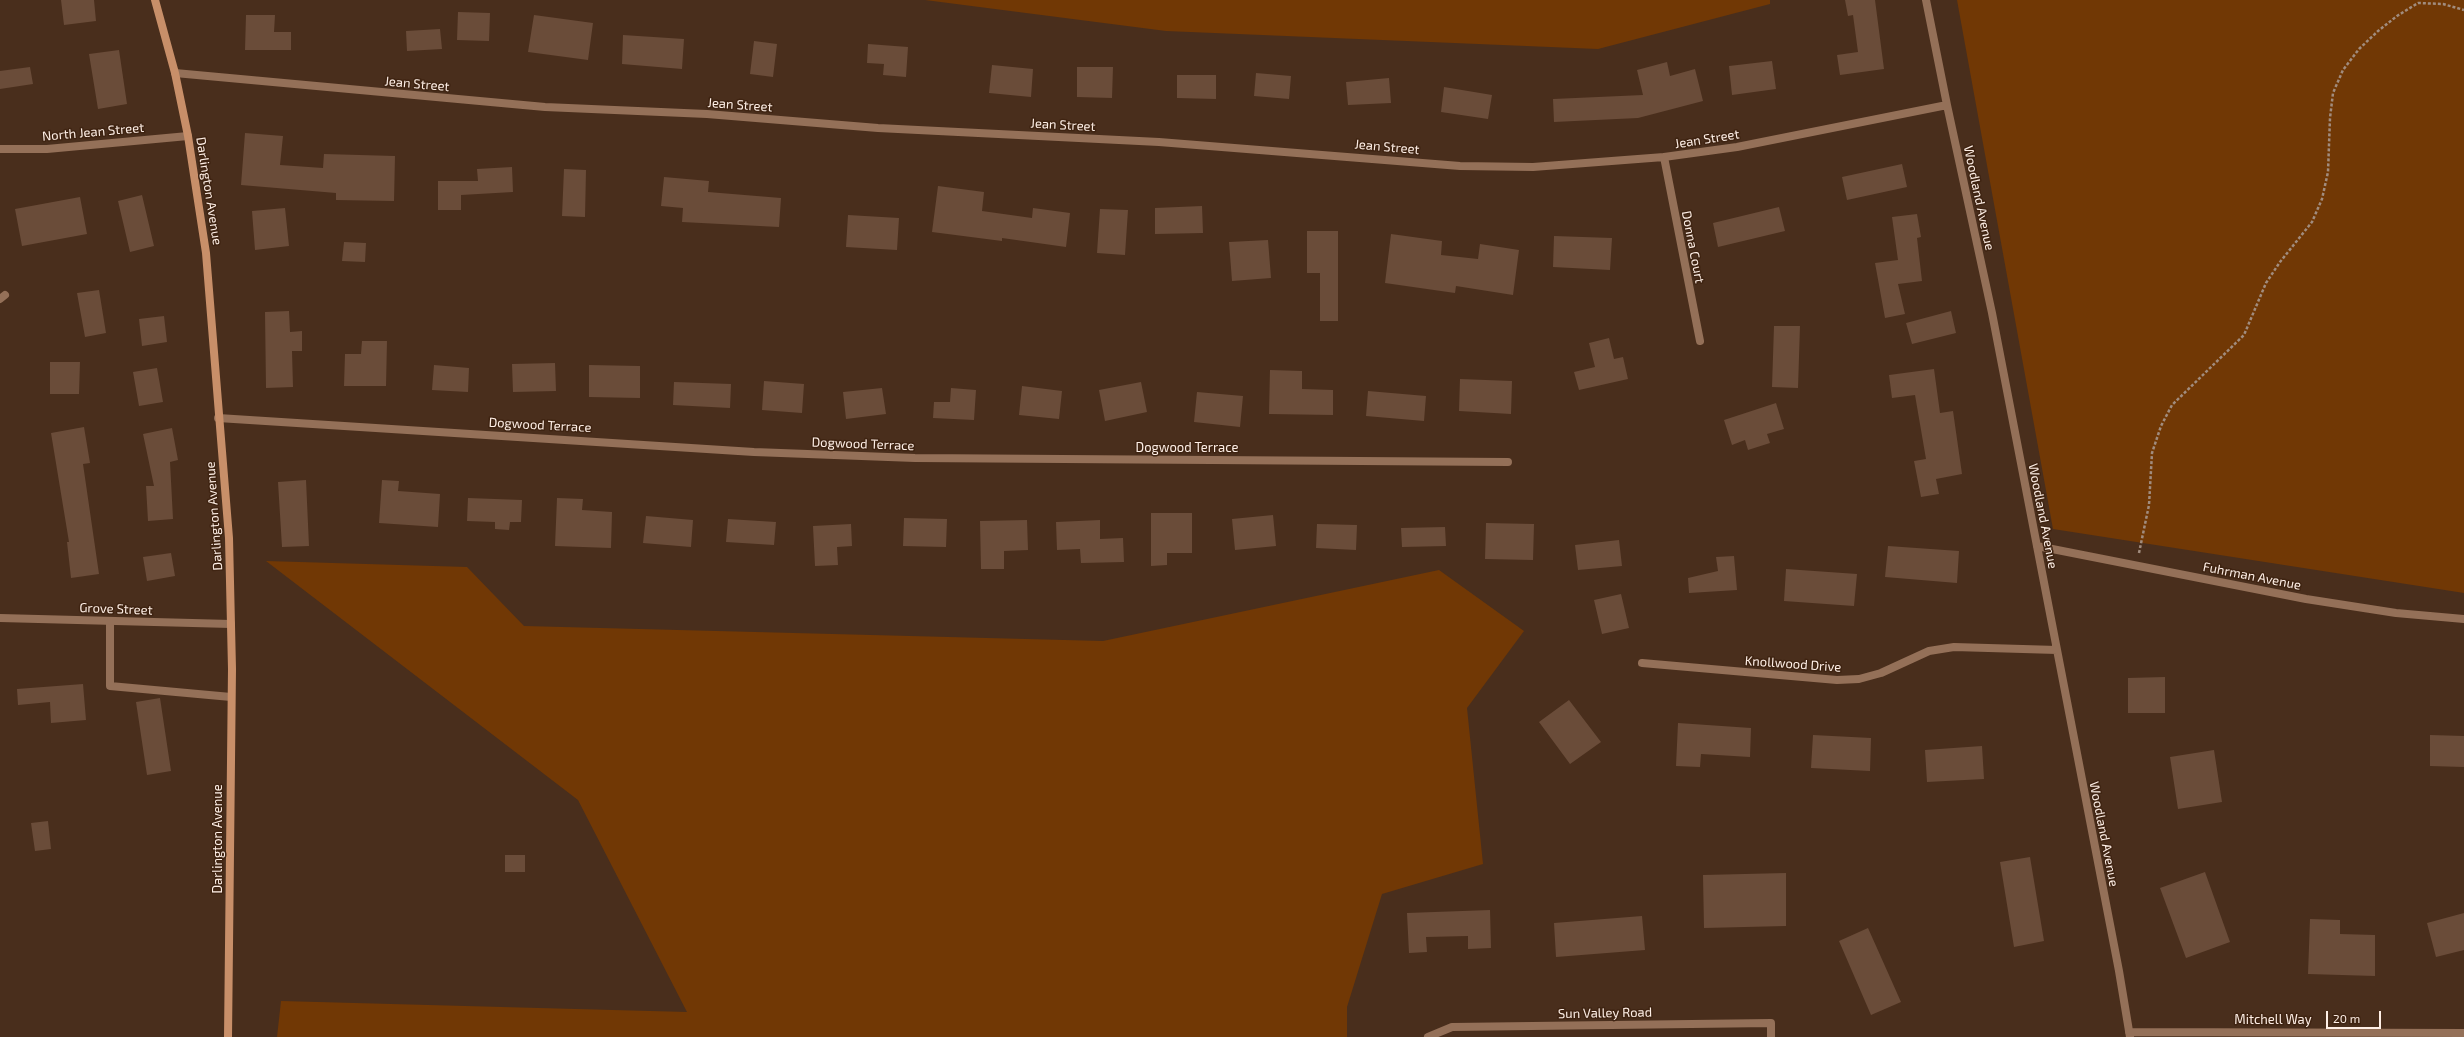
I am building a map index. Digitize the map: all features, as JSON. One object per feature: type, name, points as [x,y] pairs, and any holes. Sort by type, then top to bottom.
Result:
[{"type":"main road","name":"Darlington Avenue","points":[[155,0],[175,73],[188,136],[206,253],[218,418],[229,538],[231,697],[228,1037]]},
{"type":"street","name":"Woodland Avenue","points":[[1926,0],[1992,313],[2130,1035]]},
{"type":"street","name":"Jean Street","points":[[175,73],[545,107],[707,114],[878,128],[1159,142],[1460,166],[1533,167],[1664,157],[1737,146],[1947,105]]},
{"type":"street","name":"North Jean Street","points":[[0,149],[48,149],[188,136]]},
{"type":"street","name":"Donna Court","points":[[1664,157],[1700,341]]},
{"type":"street","name":"Dogwood Terrace","points":[[218,418],[754,452],[915,458],[1508,462]]},
{"type":"street","name":"Fuhrman Avenue","points":[[2037,546],[2306,599],[2396,613],[2464,619]]},
{"type":"street","name":"Grove Street","points":[[0,618],[231,624]]},
{"type":"street","points":[[110,621],[110,686],[231,697]]},
{"type":"street","name":"Knollwood Drive","points":[[1642,663],[1837,680],[1859,679],[1881,673],[1929,651],[1954,647],[2057,650]]},
{"type":"street","name":"Sun Valley Road","points":[[1428,1037],[1452,1027],[1771,1023],[1771,1037]]},
{"type":"street","name":"Mitchell Way","points":[[2130,1035],[2464,1033]]},
{"type":"path","points":[[2137,565],[2149,505],[2152,453],[2161,426],[2172,406],[2244,335],[2266,283],[2280,262],[2312,222],[2322,199],[2328,172],[2330,118],[2333,93],[2343,70],[2378,31],[2397,16],[2418,3],[2443,4],[2464,10]]},
{"type":"shaded area","points":[[925,0],[1770,0],[1770,4],[1598,49],[1166,31]]},
{"type":"shaded area","points":[[1957,0],[2464,0],[2464,593],[2053,529]]},
{"type":"shaded area","points":[[266,561],[467,567],[524,626],[1103,641],[1439,570],[1524,631],[1467,708],[1483,864],[1382,894],[1347,1007],[1347,1037],[277,1037],[281,1001],[687,1012],[578,800]]},
{"type":"building","points":[[61,0],[94,0],[96,21],[64,25]]},
{"type":"building","points":[[1845,0],[1875,0],[1884,69],[1840,75],[1837,55],[1858,52],[1853,15],[1848,16]]},
{"type":"building","points":[[458,12],[490,13],[489,41],[457,40]]},
{"type":"building","points":[[246,15],[275,15],[274,32],[291,32],[291,50],[245,50]]},
{"type":"building","points":[[534,15],[593,23],[588,60],[528,52]]},
{"type":"building","points":[[440,29],[442,49],[407,51],[406,31]]},
{"type":"building","points":[[623,35],[684,39],[682,69],[622,64]]},
{"type":"building","points":[[754,41],[777,44],[773,77],[750,74]]},
{"type":"building","points":[[868,44],[908,47],[906,77],[883,75],[884,64],[867,63]]},
{"type":"building","points":[[119,50],[127,104],[98,109],[89,54]]},
{"type":"building","points":[[1772,61],[1776,89],[1732,95],[1729,66]]},
{"type":"building","points":[[1667,62],[1670,76],[1695,69],[1703,101],[1638,118],[1554,122],[1553,99],[1643,95],[1637,70]]},
{"type":"building","points":[[992,65],[1033,69],[1031,97],[989,93]]},
{"type":"building","points":[[30,67],[33,84],[0,89],[0,71]]},
{"type":"building","points":[[1077,67],[1113,67],[1112,98],[1077,97]]},
{"type":"building","points":[[1256,73],[1291,76],[1289,99],[1254,96]]},
{"type":"building","points":[[1177,75],[1216,75],[1216,99],[1177,98]]},
{"type":"building","points":[[1389,78],[1391,103],[1348,105],[1346,82]]},
{"type":"building","points":[[1444,87],[1492,95],[1488,119],[1441,112]]},
{"type":"building","points":[[245,133],[283,136],[280,165],[323,168],[324,154],[395,156],[394,201],[336,200],[336,193],[241,185]]},
{"type":"building","points":[[1902,164],[1907,187],[1847,200],[1842,177]]},
{"type":"building","points":[[512,167],[513,192],[461,195],[461,210],[438,210],[438,181],[478,181],[477,169]]},
{"type":"building","points":[[564,169],[586,170],[585,217],[562,216]]},
{"type":"building","points":[[664,177],[709,181],[708,192],[781,198],[779,227],[682,222],[683,208],[661,206]]},
{"type":"building","points":[[938,186],[984,192],[982,211],[1032,218],[1033,208],[1070,213],[1066,247],[1002,238],[1002,241],[932,232]]},
{"type":"building","points":[[142,195],[154,246],[130,252],[118,201]]},
{"type":"building","points":[[80,197],[87,234],[22,246],[15,209]]},
{"type":"building","points":[[1202,206],[1203,233],[1155,234],[1155,208]]},
{"type":"building","points":[[1779,207],[1785,231],[1718,247],[1713,223]]},
{"type":"building","points":[[285,208],[289,246],[255,250],[252,211]]},
{"type":"building","points":[[1100,209],[1128,210],[1125,255],[1097,253]]},
{"type":"building","points":[[1917,214],[1921,237],[1917,238],[1922,281],[1898,284],[1905,314],[1885,318],[1875,263],[1898,260],[1892,217]]},
{"type":"building","points":[[848,215],[899,218],[897,250],[846,247]]},
{"type":"building","points":[[1307,231],[1338,231],[1338,321],[1320,321],[1320,273],[1307,273]]},
{"type":"building","points":[[1391,234],[1442,241],[1441,255],[1478,259],[1480,244],[1519,250],[1513,295],[1456,286],[1455,293],[1385,283]]},
{"type":"building","points":[[1554,236],[1612,238],[1610,270],[1553,267]]},
{"type":"building","points":[[1268,240],[1271,278],[1232,281],[1229,242]]},
{"type":"building","points":[[344,242],[366,243],[365,262],[342,261]]},
{"type":"building","points":[[99,290],[106,333],[85,337],[77,293]]},
{"type":"building","points":[[289,311],[290,332],[302,331],[302,351],[292,351],[293,387],[266,388],[265,312]]},
{"type":"building","points":[[1951,311],[1956,333],[1912,344],[1906,323]]},
{"type":"building","points":[[164,316],[167,342],[142,346],[139,319]]},
{"type":"building","points":[[1774,326],[1800,326],[1798,388],[1772,387]]},
{"type":"building","points":[[1609,338],[1614,359],[1623,357],[1628,379],[1579,390],[1574,372],[1595,367],[1589,343]]},
{"type":"building","points":[[362,341],[387,341],[386,386],[344,386],[345,354],[361,354]]},
{"type":"building","points":[[50,362],[80,362],[79,394],[50,394]]},
{"type":"building","points":[[555,363],[556,391],[513,392],[512,364]]},
{"type":"building","points":[[434,365],[469,368],[468,392],[432,390]]},
{"type":"building","points":[[589,365],[640,366],[640,398],[589,397]]},
{"type":"building","points":[[157,368],[163,402],[139,406],[133,372]]},
{"type":"building","points":[[1934,369],[1940,413],[1953,411],[1962,474],[1936,479],[1939,494],[1921,497],[1914,461],[1926,459],[1915,395],[1892,398],[1889,375]]},
{"type":"building","points":[[1270,370],[1302,371],[1302,389],[1333,390],[1333,415],[1269,414]]},
{"type":"building","points":[[1460,379],[1512,381],[1511,414],[1459,411]]},
{"type":"building","points":[[764,381],[804,384],[802,413],[762,410]]},
{"type":"building","points":[[674,382],[731,384],[730,408],[673,405]]},
{"type":"building","points":[[1141,382],[1147,412],[1105,421],[1099,390]]},
{"type":"building","points":[[1022,386],[1062,391],[1059,419],[1019,415]]},
{"type":"building","points":[[882,388],[886,414],[846,419],[843,392]]},
{"type":"building","points":[[951,388],[976,390],[974,420],[933,418],[934,402],[950,402]]},
{"type":"building","points":[[1368,391],[1426,396],[1424,421],[1366,416]]},
{"type":"building","points":[[1197,392],[1243,396],[1240,427],[1194,422]]},
{"type":"building","points":[[1776,403],[1784,429],[1767,434],[1770,443],[1748,450],[1745,440],[1732,445],[1724,420]]},
{"type":"building","points":[[84,427],[90,463],[83,464],[99,574],[71,578],[67,542],[69,542],[51,433]]},
{"type":"building","points":[[172,428],[178,460],[170,462],[173,519],[148,521],[146,486],[154,486],[143,434]]},
{"type":"building","points":[[306,480],[309,546],[282,547],[278,482]]},
{"type":"building","points":[[382,480],[399,481],[398,491],[440,494],[438,527],[379,523]]},
{"type":"building","points":[[468,498],[522,500],[521,522],[510,522],[509,530],[495,529],[495,522],[467,521]]},
{"type":"building","points":[[557,498],[583,499],[582,510],[612,512],[611,548],[555,546]]},
{"type":"building","points":[[1151,513],[1192,513],[1192,553],[1167,553],[1167,565],[1151,566]]},
{"type":"building","points":[[1273,515],[1276,546],[1235,550],[1232,519]]},
{"type":"building","points":[[646,516],[693,520],[691,547],[643,543]]},
{"type":"building","points":[[904,518],[947,519],[946,547],[903,546]]},
{"type":"building","points":[[728,519],[776,522],[774,545],[726,542]]},
{"type":"building","points":[[1027,520],[1028,550],[1004,551],[1004,569],[981,569],[980,521]]},
{"type":"building","points":[[1100,520],[1100,539],[1123,538],[1124,562],[1081,563],[1080,549],[1057,550],[1056,522]]},
{"type":"building","points":[[1486,523],[1534,524],[1533,560],[1485,559]]},
{"type":"building","points":[[851,524],[852,546],[837,547],[838,565],[815,566],[813,526]]},
{"type":"building","points":[[1317,524],[1357,525],[1356,550],[1316,548]]},
{"type":"building","points":[[1445,527],[1446,546],[1402,547],[1401,528]]},
{"type":"building","points":[[1619,540],[1622,566],[1578,570],[1575,545]]},
{"type":"building","points":[[1888,546],[1959,551],[1957,583],[1885,577]]},
{"type":"building","points":[[171,553],[175,576],[147,581],[143,557]]},
{"type":"building","points":[[1734,556],[1737,590],[1689,593],[1688,578],[1718,571],[1716,557]]},
{"type":"building","points":[[1786,569],[1857,574],[1854,606],[1784,601]]},
{"type":"building","points":[[1621,594],[1629,628],[1602,634],[1594,600]]},
{"type":"building","points":[[2165,677],[2165,713],[2128,713],[2128,678]]},
{"type":"building","points":[[83,684],[86,720],[51,723],[50,702],[18,705],[17,689]]},
{"type":"building","points":[[160,698],[171,771],[147,775],[136,702]]},
{"type":"building","points":[[1569,700],[1601,742],[1570,764],[1539,722]]},
{"type":"building","points":[[1678,723],[1751,728],[1750,757],[1701,754],[1700,767],[1676,766]]},
{"type":"building","points":[[1813,735],[1871,738],[1870,771],[1811,768]]},
{"type":"building","points":[[2430,735],[2464,736],[2464,767],[2430,766]]},
{"type":"building","points":[[1982,746],[1984,779],[1927,782],[1925,750]]},
{"type":"building","points":[[2214,750],[2222,802],[2178,809],[2170,757]]},
{"type":"building","points":[[48,821],[51,849],[35,851],[31,823]]},
{"type":"building","points":[[505,855],[525,855],[525,872],[505,872]]},
{"type":"building","points":[[2030,857],[2044,941],[2014,947],[2000,862]]},
{"type":"building","points":[[2205,872],[2230,942],[2186,958],[2160,888]]},
{"type":"building","points":[[1786,873],[1786,926],[1704,928],[1703,875]]},
{"type":"building","points":[[1490,910],[1491,948],[1468,949],[1468,936],[1426,937],[1427,952],[1409,953],[1407,913]]},
{"type":"building","points":[[2464,913],[2464,950],[2436,957],[2427,923]]},
{"type":"building","points":[[1642,916],[1645,950],[1556,957],[1554,923]]},
{"type":"building","points":[[2310,919],[2340,920],[2340,934],[2375,935],[2375,976],[2308,974]]},
{"type":"building","points":[[1868,928],[1901,1002],[1871,1015],[1839,941]]}]
